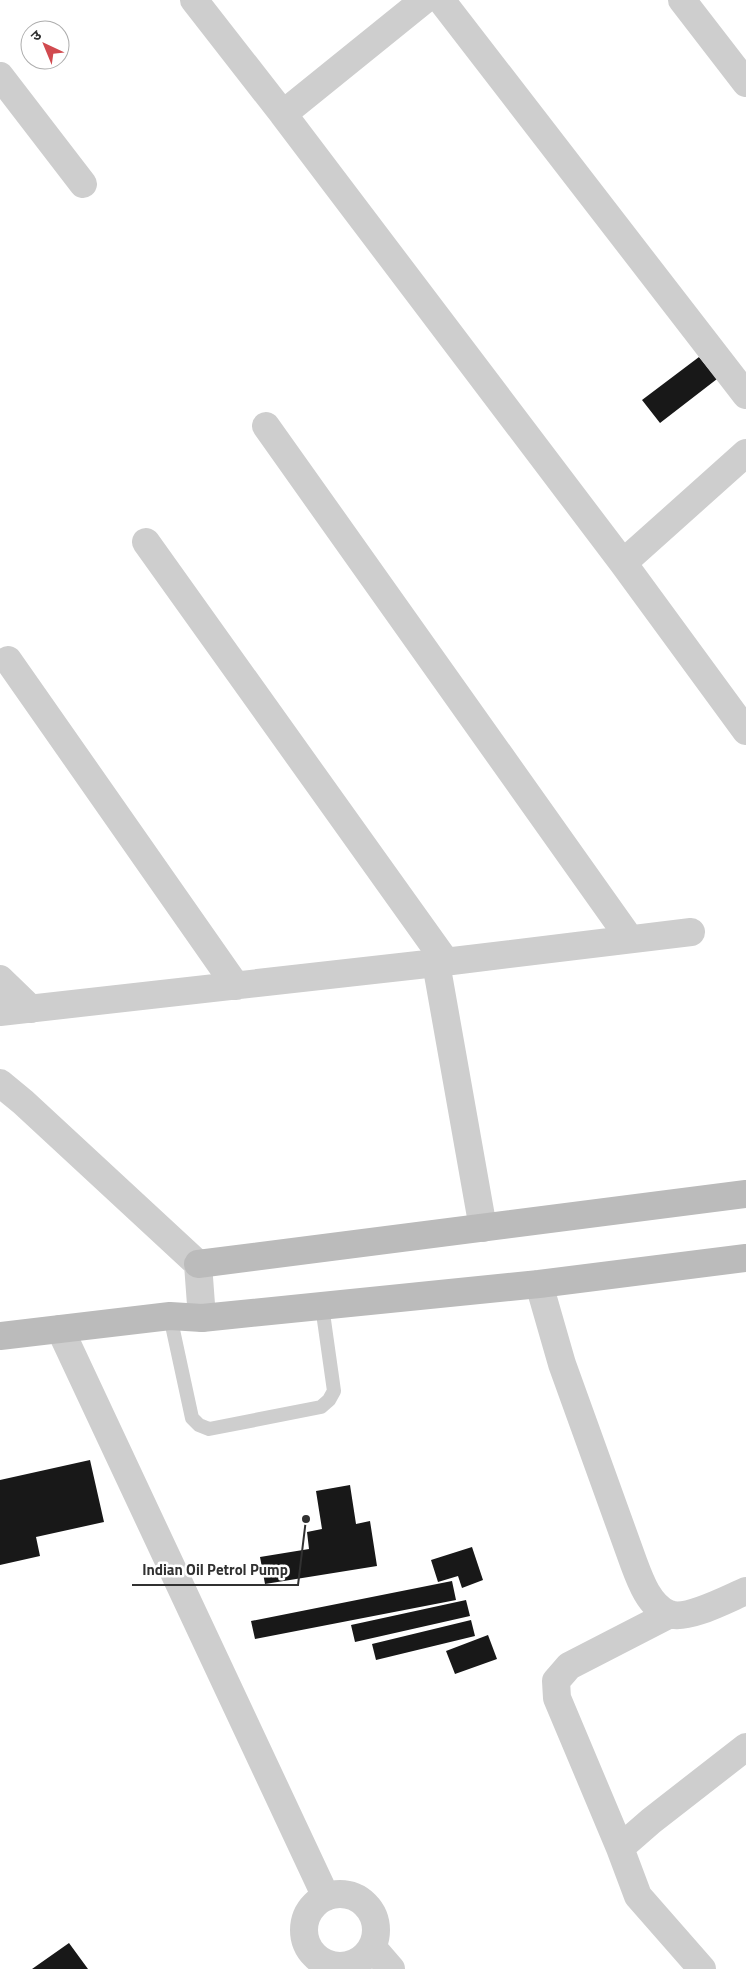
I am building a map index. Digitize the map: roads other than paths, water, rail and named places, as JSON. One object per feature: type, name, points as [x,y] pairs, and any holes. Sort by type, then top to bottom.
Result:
[{"type":"street","points":[[194,0],[283,114],[622,562],[746,731]]},
{"type":"street","points":[[283,114],[424,0]]},
{"type":"street","points":[[441,0],[746,395]]},
{"type":"street","points":[[682,0],[746,83]]},
{"type":"street","points":[[0,76],[83,184]]},
{"type":"street","points":[[266,426],[630,939]]},
{"type":"street","points":[[622,562],[746,454]]},
{"type":"street","points":[[146,542],[441,963],[482,1228]]},
{"type":"street","points":[[8,660],[236,986]]},
{"type":"street","points":[[0,1012],[441,963],[691,932]]},
{"type":"street","points":[[0,979],[31,1009]]},
{"type":"street","points":[[0,1084],[23,1102],[198,1264],[202,1318]]},
{"type":"street","points":[[198,1264],[746,1194]]},
{"type":"street","points":[[0,1336],[170,1316],[202,1318],[539,1284],[746,1258]]},
{"type":"street","points":[[539,1284],[562,1364],[633,1561],[643,1586],[653,1602],[670,1614]]},
{"type":"street","points":[[60,1329],[326,1897]]},
{"type":"street","points":[[702,1969],[638,1896],[620,1848],[556,1698],[556,1681],[569,1666],[670,1614],[689,1614],[746,1591]]},
{"type":"street","points":[[620,1848],[651,1821],[743,1755]]},
{"type":"street","points":[[338,1894],[351,1896],[362,1901],[371,1910],[376,1922],[376,1935],[372,1947],[365,1957],[354,1964],[327,1967],[309,1950],[304,1932],[308,1914],[315,1904],[326,1897],[338,1894]]},
{"type":"street","points":[[372,1947],[391,1969]]},
{"type":"lane","points":[[170,1316],[192,1418],[198,1425],[209,1428],[321,1407],[329,1400],[334,1391],[322,1306]]},
{"type":"place","name":"Indian Oil Petrol Pump","points":[[306,1519]]}]
